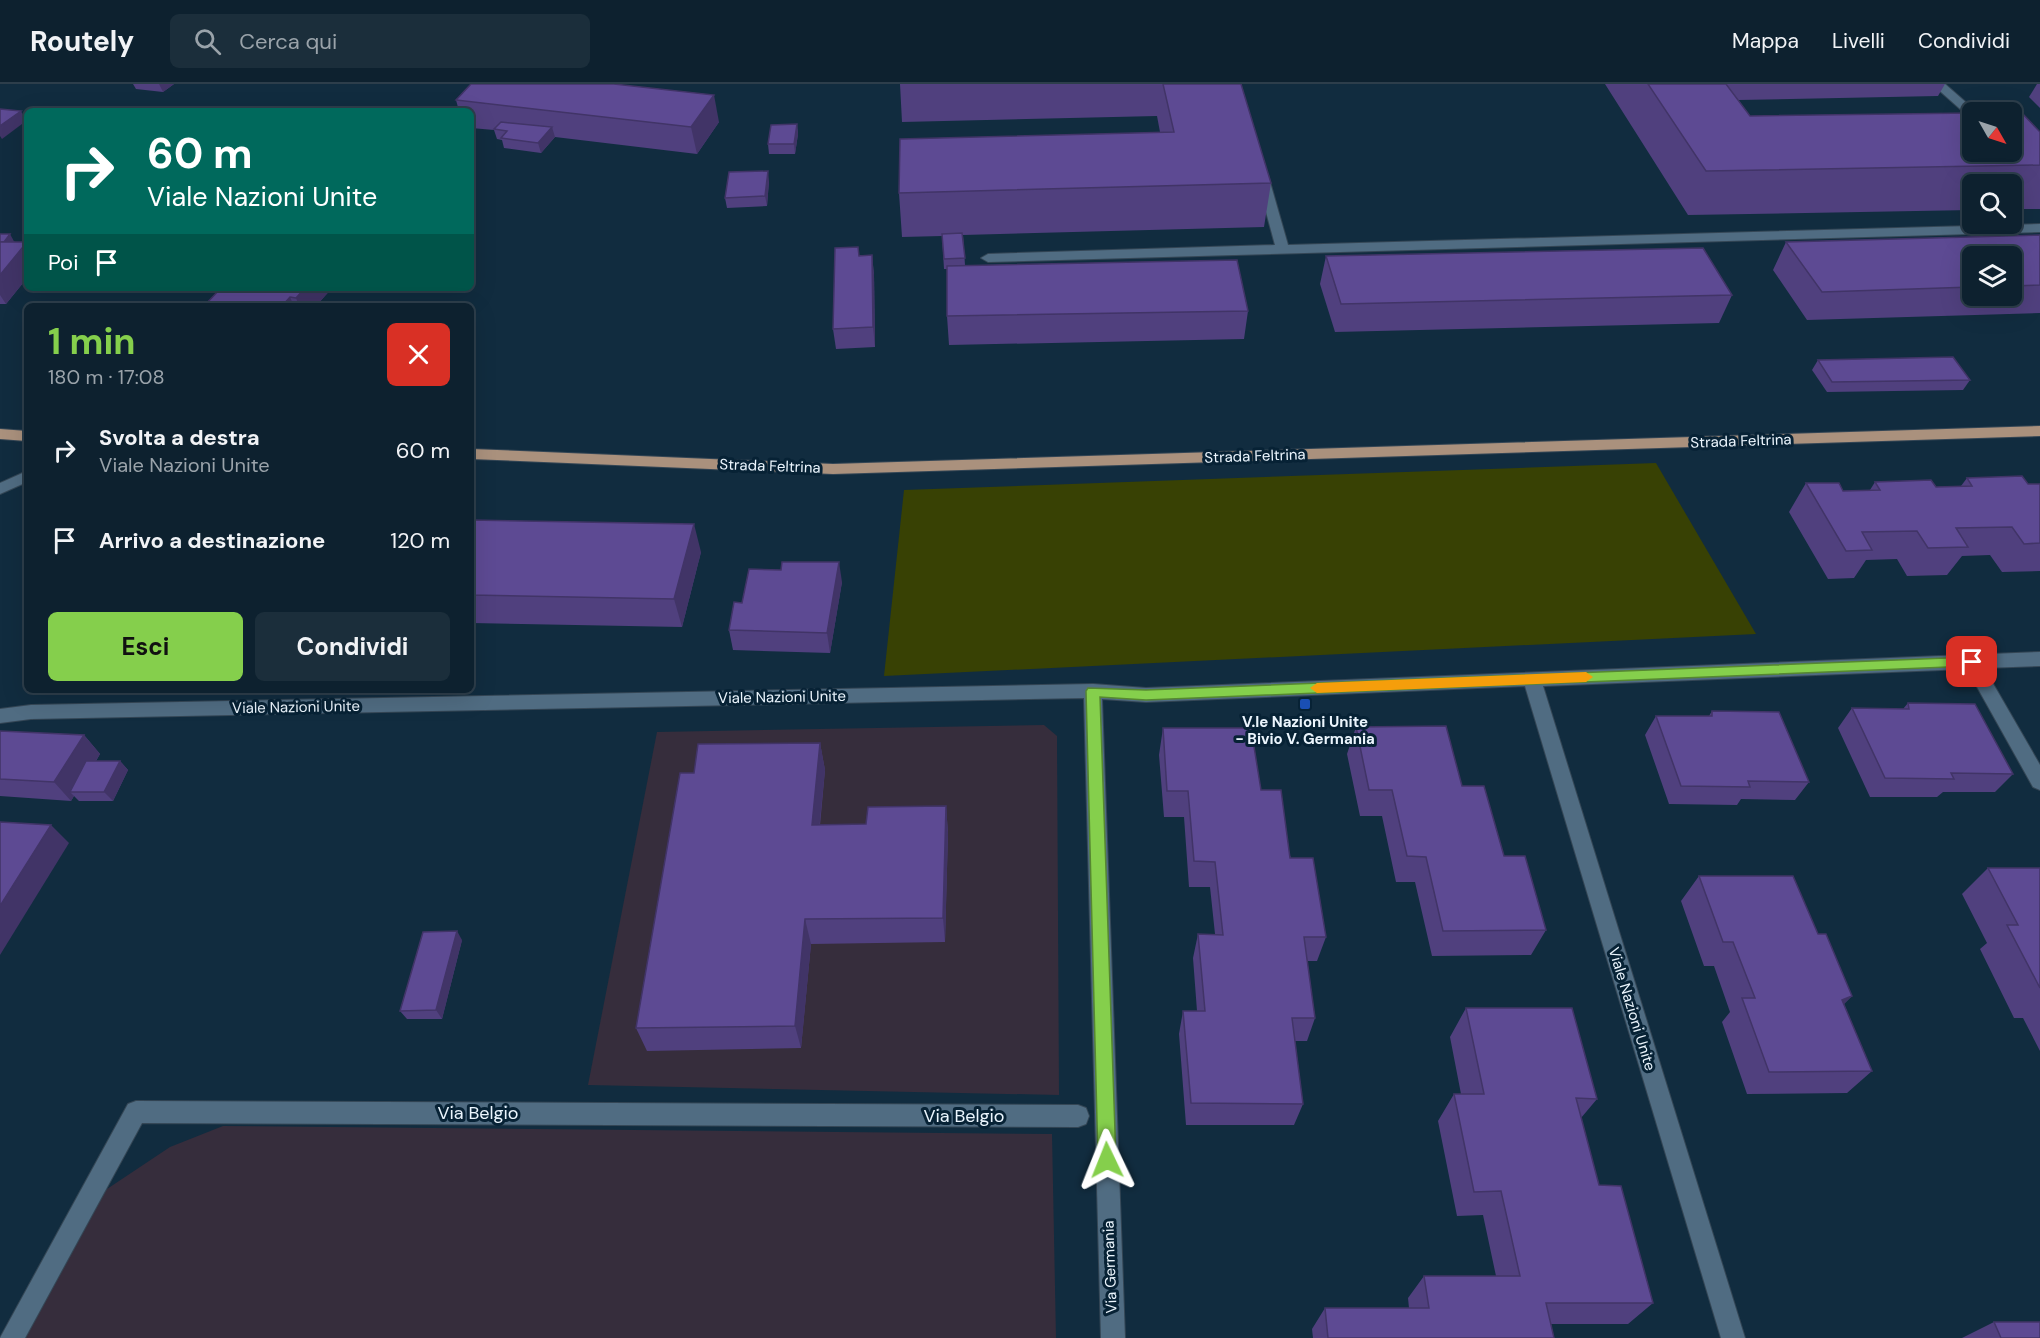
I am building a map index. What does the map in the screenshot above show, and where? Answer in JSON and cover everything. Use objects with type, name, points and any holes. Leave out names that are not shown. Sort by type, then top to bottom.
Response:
[{"type":"main road","name":"Strada Feltrina","points":[[474,454],[833,469],[2040,431]]},
{"type":"main road","points":[[0,434],[24,436]]},
{"type":"street","points":[[1938,84],[1962,105]]},
{"type":"street","points":[[1257,161],[1283,249]]},
{"type":"street","points":[[988,258],[2040,228]]},
{"type":"street","points":[[0,489],[24,477]]},
{"type":"street","name":"Viale Nazioni Unite","points":[[0,716],[31,712],[1093,691],[1146,695],[2040,659]]},
{"type":"street","points":[[1972,662],[2040,782]]},
{"type":"street","name":"Viale Nazioni Unite","points":[[1532,679],[1733,1338]]},
{"type":"street","name":"Via Germania","points":[[1093,691],[1113,1338]]},
{"type":"street","name":"Viale Nazioni Unite","points":[[0,706],[31,712]]},
{"type":"street","name":"Via Belgio","points":[[12,1338],[136,1112],[1078,1116]]},
{"type":"shaded area","points":[[1044,725],[1057,736],[1059,1095],[588,1085],[657,732]]},
{"type":"shaded area","points":[[223,1126],[1052,1134],[1056,1338],[24,1338],[101,1193],[170,1147]]},
{"type":"green space","points":[[1656,463],[1756,634],[884,676],[904,490]]},
{"type":"building","points":[[471,84],[614,84],[714,95],[691,127],[456,100]]},
{"type":"building","points":[[1163,84],[1241,84],[1271,183],[899,193],[900,139],[1174,132]]},
{"type":"building","points":[[1648,84],[1726,84],[1750,116],[1962,113],[1962,162],[2022,162],[2022,113],[2040,132],[2040,165],[1706,171]]},
{"type":"building","points":[[0,109],[21,111],[0,126]]},
{"type":"building","points":[[501,122],[552,127],[538,143],[501,138],[507,131],[494,129]]},
{"type":"building","points":[[797,124],[794,144],[768,144],[771,125]]},
{"type":"building","points":[[768,171],[765,196],[725,198],[729,172]]},
{"type":"building","points":[[962,233],[965,258],[944,259],[942,234]]},
{"type":"building","points":[[0,234],[10,234],[4,242],[0,242]]},
{"type":"building","points":[[2040,235],[2040,285],[2022,286],[2022,246],[1962,246],[1962,287],[1822,292],[1786,242]]},
{"type":"building","points":[[0,242],[24,242],[24,246],[0,275]]},
{"type":"building","points":[[858,247],[859,256],[872,255],[873,327],[833,329],[835,248]]},
{"type":"building","points":[[1703,248],[1732,295],[1341,304],[1326,256]]},
{"type":"building","points":[[1237,260],[1248,311],[947,316],[947,266]]},
{"type":"building","points":[[218,291],[302,291],[296,298],[290,297],[285,303],[207,303]]},
{"type":"building","points":[[1953,357],[1970,380],[1832,382],[1818,360]]},
{"type":"building","points":[[2022,476],[2028,484],[2040,484],[2040,543],[2024,544],[2012,527],[1956,528],[1968,547],[1928,548],[1917,531],[1862,532],[1872,550],[1846,551],[1806,483],[1839,483],[1843,491],[1880,490],[1875,482],[1931,480],[1936,487],[1972,486],[1967,478]]},
{"type":"building","points":[[474,520],[694,524],[674,599],[474,595]]},
{"type":"building","points":[[782,562],[839,562],[827,633],[729,630],[734,602],[742,603],[749,569],[781,570]]},
{"type":"building","points":[[1908,703],[1975,704],[2013,774],[1951,773],[1954,779],[1885,778],[1852,708],[1909,709]]},
{"type":"building","points":[[1712,711],[1779,712],[1809,782],[1748,781],[1750,787],[1681,786],[1656,716],[1712,716]]},
{"type":"building","points":[[1446,726],[1462,786],[1484,786],[1504,856],[1525,856],[1546,930],[1443,931],[1426,857],[1407,856],[1392,790],[1369,790],[1356,727]]},
{"type":"building","points":[[1163,728],[1251,728],[1261,790],[1281,790],[1290,858],[1313,858],[1326,937],[1304,937],[1315,1018],[1292,1018],[1303,1104],[1191,1103],[1183,1011],[1205,1011],[1198,934],[1223,935],[1215,862],[1194,861],[1188,791],[1167,791]]},
{"type":"building","points":[[0,731],[84,735],[54,782],[0,779]]},
{"type":"building","points":[[820,743],[812,825],[866,824],[868,807],[946,806],[943,918],[805,919],[795,1026],[636,1028],[680,773],[694,773],[698,744]]},
{"type":"building","points":[[86,761],[120,761],[104,792],[70,792]]},
{"type":"building","points":[[0,822],[51,825],[0,906]]},
{"type":"building","points":[[1988,868],[2040,868],[2040,988],[2007,925],[2018,925]]},
{"type":"building","points":[[1699,876],[1793,876],[1818,934],[1826,934],[1852,996],[1842,1000],[1872,1071],[1769,1072],[1742,998],[1755,998],[1733,942],[1723,942]]},
{"type":"building","points":[[457,931],[436,1010],[400,1011],[423,932]]},
{"type":"building","points":[[1466,1008],[1572,1008],[1597,1099],[1576,1098],[1599,1185],[1621,1186],[1653,1303],[1546,1303],[1554,1338],[1328,1338],[1325,1308],[1429,1308],[1424,1276],[1520,1276],[1501,1191],[1474,1192],[1454,1094],[1484,1094]]},
{"type":"building","points":[[1994,1322],[2040,1322],[2040,1338],[2001,1338]]},
{"type":"slow traffic","points":[[1317,688],[1586,677]]},
{"type":"place","name":"V.le Nazioni Unite - Bivio V. Germania","points":[[1305,704]]},
{"type":"route","points":[[1107,1160],[1092,722],[1093,691],[1146,695],[1972,662]]}]
